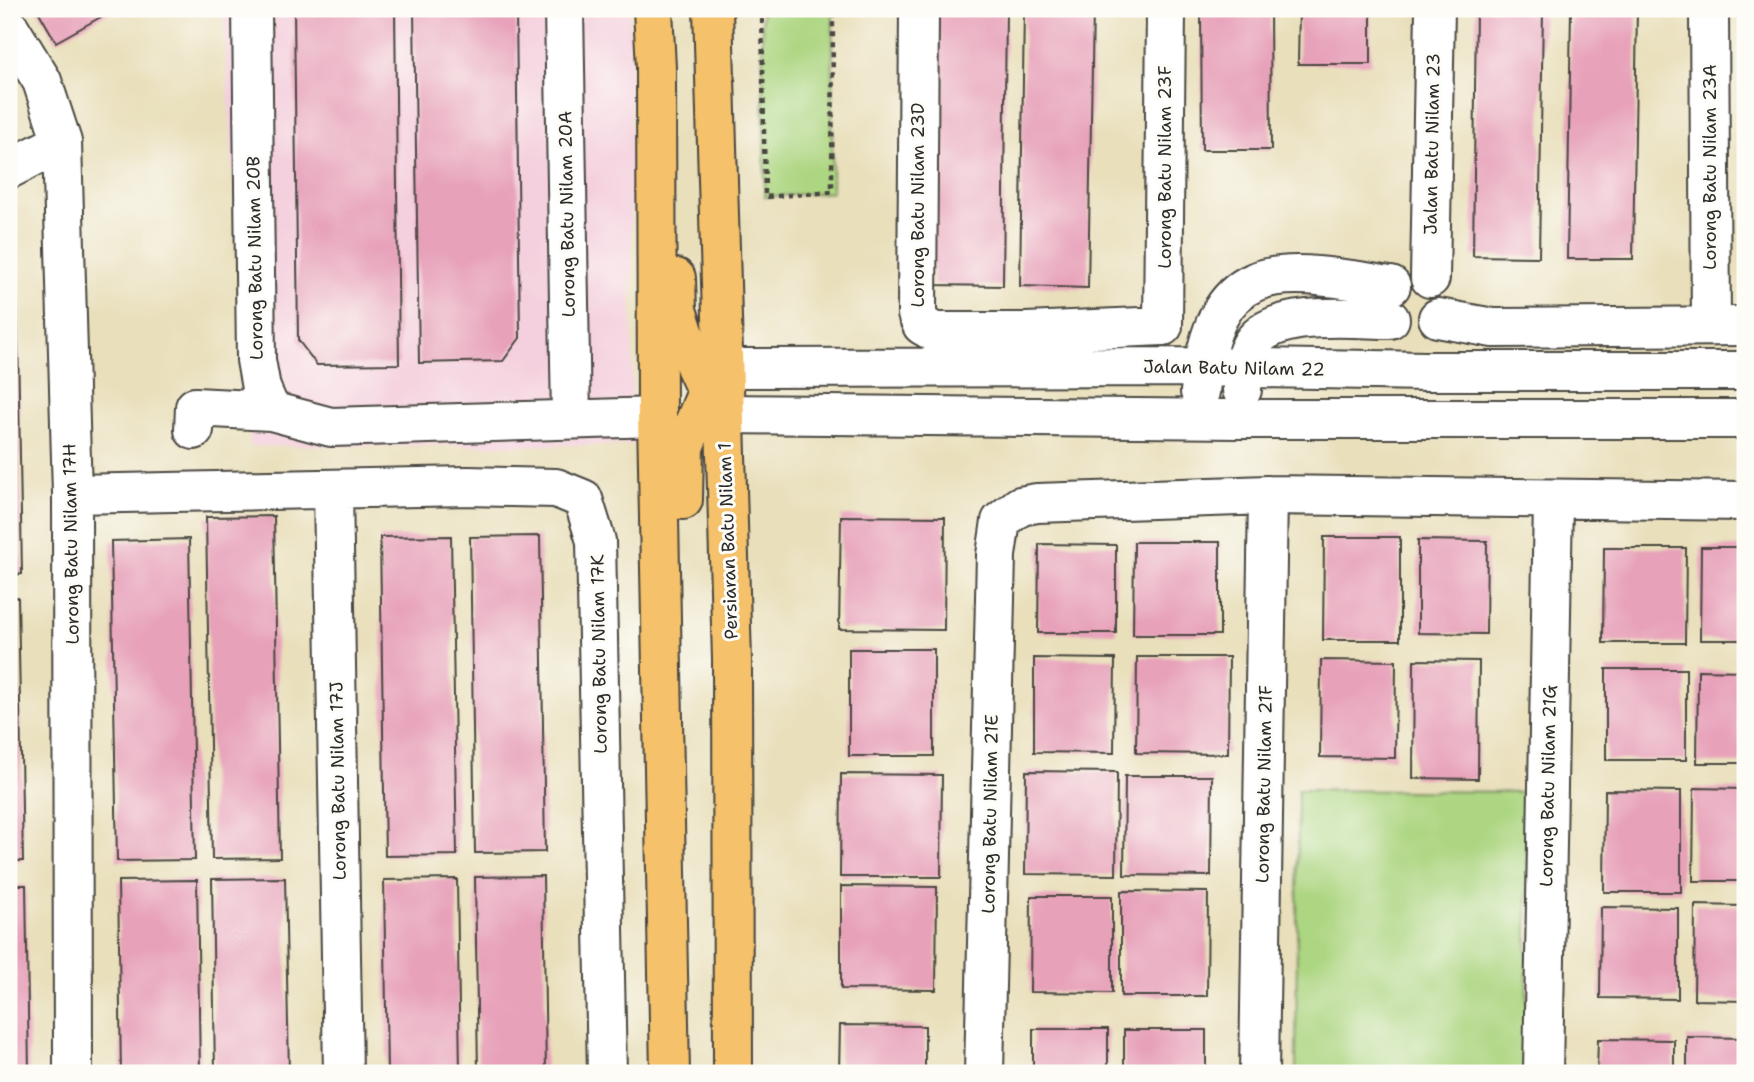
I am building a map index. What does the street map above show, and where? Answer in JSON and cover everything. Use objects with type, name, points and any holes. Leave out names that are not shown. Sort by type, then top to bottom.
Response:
[{"type":"main road","points":[[653,9],[656,68],[661,711],[670,1073]]},
{"type":"main road","name":"Persiaran Batu Nilam 1","points":[[713,9],[718,392],[732,660],[733,1073]]},
{"type":"main road","points":[[656,68],[673,118],[677,310],[718,392],[684,447],[679,654],[661,711]]},
{"type":"street","name":"Lorong Batu Nilam 20B","points":[[252,9],[256,360],[261,388],[271,411]]},
{"type":"street","name":"Lorong Batu Nilam 20A","points":[[564,9],[571,418]]},
{"type":"street","name":"Lorong Batu Nilam 23D","points":[[919,9],[917,314],[922,325],[934,332],[1026,332],[1163,326]]},
{"type":"street","name":"Lorong Batu Nilam 23F","points":[[1163,326],[1166,9]]},
{"type":"street","name":"Jalan Batu Nilam 23","points":[[1430,278],[1435,9]]},
{"type":"street","name":"Lorong Batu Nilam 23A","points":[[1709,9],[1728,325]]},
{"type":"street","name":"Lorong Batu Nilam 17H","points":[[9,27],[42,81],[62,142],[72,494],[73,1073]]},
{"type":"street","points":[[9,169],[62,142]]},
{"type":"street","points":[[1197,419],[1203,367],[1215,325],[1223,307],[1247,284],[1282,274],[1330,277],[1390,302]]},
{"type":"street","points":[[1424,419],[1434,322],[1443,304],[1440,289],[1430,278],[1420,274],[1408,274],[1399,278],[1390,302],[1401,328],[1416,331],[1434,322],[1493,328],[1728,325]]},
{"type":"street","points":[[1238,419],[1250,346],[1266,329],[1293,320],[1390,302]]},
{"type":"street","name":"Jalan Batu Nilam 22","points":[[718,392],[1203,367],[1427,371],[1745,371]]},
{"type":"street","points":[[718,392],[1197,419],[1745,419]]},
{"type":"street","points":[[194,430],[195,407],[271,411],[331,426],[657,416]]},
{"type":"street","name":"Lorong Batu Nilam 17K","points":[[72,494],[468,485],[556,488],[583,499],[596,541],[607,1073]]},
{"type":"street","name":"Lorong Batu Nilam 17J","points":[[333,489],[343,1073]]},
{"type":"street","name":"Lorong Batu Nilam 21E","points":[[984,1073],[996,555],[1001,521],[1020,506],[1037,503],[1268,495],[1745,501]]},
{"type":"street","name":"Lorong Batu Nilam 21F","points":[[1259,1073],[1268,495]]},
{"type":"street","name":"Lorong Batu Nilam 21G","points":[[1543,1073],[1553,500]]},
{"type":"path","points":[[762,9],[765,197],[832,192],[833,9]]},
{"type":"shaded area","points":[[223,9],[630,9],[633,445],[250,446]]},
{"type":"green space","points":[[762,9],[833,9],[832,192],[765,197]]},
{"type":"green space","points":[[1298,790],[1528,792],[1526,1073],[1296,1073]]},
{"type":"building","points":[[37,9],[115,9],[56,42]]},
{"type":"building","points":[[294,9],[395,9],[399,364],[317,365],[298,340]]},
{"type":"building","points":[[414,9],[516,9],[520,338],[503,361],[419,363]]},
{"type":"building","points":[[936,9],[1006,9],[1003,286],[933,285]]},
{"type":"building","points":[[1024,9],[1093,9],[1088,288],[1020,286]]},
{"type":"building","points":[[1201,9],[1270,9],[1271,150],[1202,150]]},
{"type":"building","points":[[1299,9],[1371,9],[1371,64],[1298,64]]},
{"type":"building","points":[[1476,9],[1543,9],[1539,257],[1473,256]]},
{"type":"building","points":[[1571,9],[1637,9],[1633,259],[1567,259]]},
{"type":"building","points":[[9,279],[17,279],[22,574],[9,575]]},
{"type":"building","points":[[274,516],[280,858],[212,859],[206,517]]},
{"type":"building","points":[[841,516],[945,517],[944,630],[839,629]]},
{"type":"building","points":[[451,536],[457,855],[385,856],[380,537]]},
{"type":"building","points":[[540,536],[545,852],[475,853],[470,537]]},
{"type":"building","points":[[1324,537],[1400,537],[1400,640],[1323,640]]},
{"type":"building","points":[[189,539],[195,860],[117,861],[111,541]]},
{"type":"building","points":[[1418,540],[1487,541],[1486,634],[1418,633]]},
{"type":"building","points":[[1134,542],[1220,542],[1220,635],[1133,635]]},
{"type":"building","points":[[1039,544],[1116,545],[1116,633],[1038,633]]},
{"type":"building","points":[[1701,547],[1745,547],[1745,640],[1700,640]]},
{"type":"building","points":[[1604,548],[1686,548],[1685,643],[1603,643]]},
{"type":"building","points":[[18,597],[23,861],[9,861],[9,598]]},
{"type":"building","points":[[849,649],[934,649],[934,756],[849,756]]},
{"type":"building","points":[[1137,657],[1229,657],[1228,754],[1136,753]]},
{"type":"building","points":[[1034,658],[1115,659],[1114,753],[1034,752]]},
{"type":"building","points":[[1321,660],[1396,661],[1395,758],[1320,757]]},
{"type":"building","points":[[1414,660],[1479,661],[1478,779],[1413,778]]},
{"type":"building","points":[[1606,669],[1686,669],[1686,760],[1606,760]]},
{"type":"building","points":[[1698,670],[1745,671],[1745,763],[1697,763]]},
{"type":"building","points":[[1026,771],[1117,772],[1116,875],[1025,874]]},
{"type":"building","points":[[841,774],[942,775],[941,877],[840,877]]},
{"type":"building","points":[[1125,776],[1212,776],[1211,876],[1124,875]]},
{"type":"building","points":[[1694,788],[1745,789],[1745,881],[1693,881]]},
{"type":"building","points":[[1605,790],[1681,791],[1681,892],[1604,892]]},
{"type":"building","points":[[543,876],[546,1073],[478,1073],[475,877]]},
{"type":"building","points":[[285,878],[289,1073],[215,1073],[212,879]]},
{"type":"building","points":[[457,879],[460,1073],[387,1073],[384,880]]},
{"type":"building","points":[[197,880],[200,1073],[121,1073],[118,881]]},
{"type":"building","points":[[9,885],[26,885],[29,1073],[9,1073]]},
{"type":"building","points":[[841,886],[937,887],[936,990],[841,989]]},
{"type":"building","points":[[1121,891],[1208,892],[1207,996],[1121,996]]},
{"type":"building","points":[[1031,896],[1112,896],[1112,993],[1030,992]]},
{"type":"building","points":[[1695,905],[1745,906],[1745,1001],[1694,1000]]},
{"type":"building","points":[[1601,907],[1678,908],[1678,999],[1600,998]]},
{"type":"building","points":[[840,1025],[925,1026],[925,1073],[839,1073]]},
{"type":"building","points":[[1033,1029],[1108,1029],[1108,1073],[1033,1073]]},
{"type":"building","points":[[1124,1030],[1206,1030],[1206,1073],[1124,1073]]},
{"type":"building","points":[[1687,1037],[1745,1038],[1745,1073],[1687,1073]]},
{"type":"building","points":[[1598,1039],[1674,1040],[1674,1073],[1597,1073]]}]
